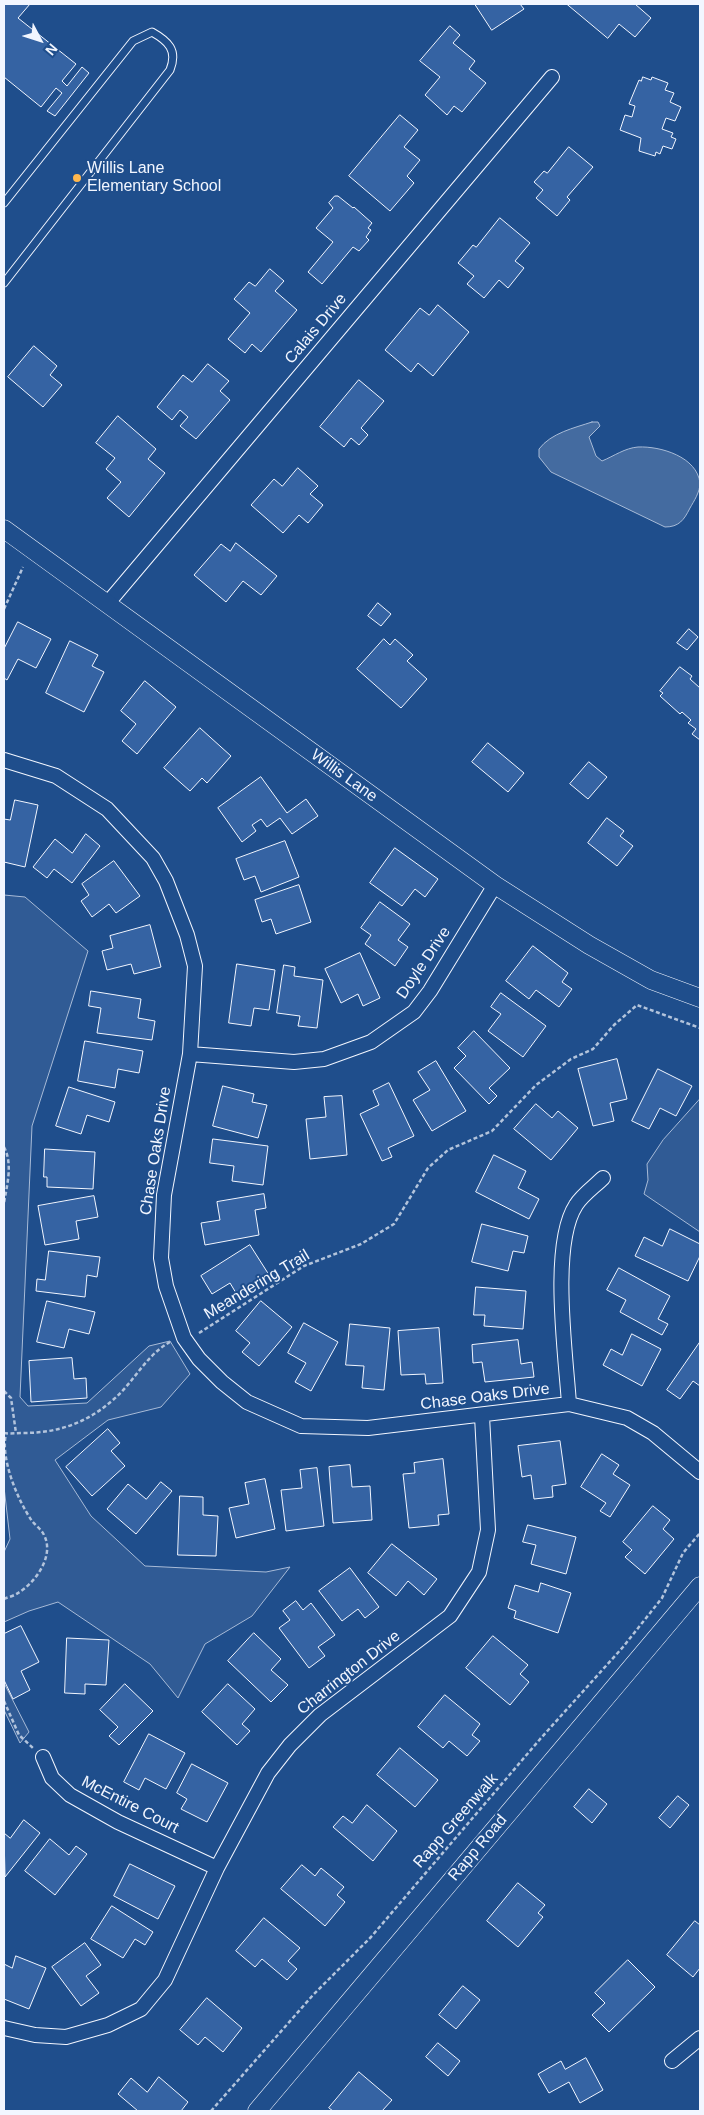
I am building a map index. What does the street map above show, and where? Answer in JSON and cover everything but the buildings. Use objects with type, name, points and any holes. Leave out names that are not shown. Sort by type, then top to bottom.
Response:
[{"type":"street","name":"Calais Drive","points":[[107,604],[552,77]]},
{"type":"street","name":"Willis Lane","points":[[4,529],[495,884],[589,945],[650,980],[700,998]]},
{"type":"street","name":"Chase Oaks Drive","points":[[4,760],[56,776],[107,809],[153,858],[166,881],[188,935],[195,966],[190,1054],[164,1195],[160,1258],[166,1286],[184,1338],[199,1359],[222,1382],[247,1402],[300,1426],[368,1428],[482,1416],[569,1404],[627,1418],[653,1433],[700,1472]]},
{"type":"street","name":"Doyle Drive","points":[[190,1054],[294,1062],[324,1059],[371,1042],[414,1012],[430,991],[495,884]]},
{"type":"street","points":[[569,1404],[561,1288],[564,1234],[576,1205],[603,1178]]},
{"type":"street","name":"Charrington Drive","points":[[4,2028],[35,2035],[66,2036],[108,2025],[141,2009],[165,1980],[217,1868],[268,1773],[290,1745],[320,1715],[450,1616],[479,1572],[488,1530],[482,1416]]},
{"type":"street","name":"Rapp Road","points":[[256,2111],[700,1586]]},
{"type":"street","name":"McEntire Court","points":[[43,1757],[52,1778],[70,1795],[118,1822],[217,1868]]},
{"type":"street","points":[[672,2061],[700,2038]]},
{"type":"lane","points":[[4,204],[133,41],[152,32],[166,40],[172,51],[173,62],[170,70],[4,283]]},
{"type":"path","points":[[4,609],[23,567]]},
{"type":"path","name":"Meandering Trail","points":[[202,1332],[304,1266],[360,1244],[394,1224],[428,1168],[448,1150],[492,1131],[536,1085],[571,1059],[593,1049],[614,1025],[637,1005],[700,1028]]},
{"type":"path","points":[[4,1146],[7,1152],[9,1175],[4,1203]]},
{"type":"path","points":[[4,1599],[18,1593],[38,1575],[45,1561],[48,1546],[44,1534],[32,1520],[12,1479],[6,1454],[5,1433],[16,1434],[63,1430],[86,1418],[114,1399],[158,1349],[172,1342]]},
{"type":"path","points":[[4,1390],[11,1398],[16,1434]]},
{"type":"path","name":"Rapp Greenwalk","points":[[212,2111],[312,1995],[371,1937],[623,1647],[662,1598],[683,1553],[700,1533]]},
{"type":"path","points":[[4,1701],[19,1735],[43,1757]]},
{"type":"shaded area","points":[[592,422],[598,422],[600,426],[589,437],[596,456],[602,461],[629,449],[647,447],[667,451],[685,460],[692,466],[697,474],[700,486],[695,499],[681,522],[674,526],[665,527],[551,472],[539,457],[539,449],[556,435]]},
{"type":"shaded area","points":[[4,895],[25,897],[88,951],[32,1126],[20,1397],[28,1406],[87,1403],[149,1346],[170,1341],[190,1374],[161,1407],[108,1420],[55,1460],[91,1516],[145,1566],[266,1572],[290,1567],[252,1616],[205,1644],[178,1698],[150,1664],[58,1602],[29,1611],[4,1622],[4,1552],[10,1539],[4,1487]]},
{"type":"shaded area","points":[[700,1099],[700,1232],[644,1194],[648,1180],[647,1164],[663,1140]]},
{"type":"shaded area","points":[[4,1683],[29,1732],[20,1743],[4,1710]]},
{"type":"place","name":"Willis Lane Elementary School","points":[[77,178]]}]
